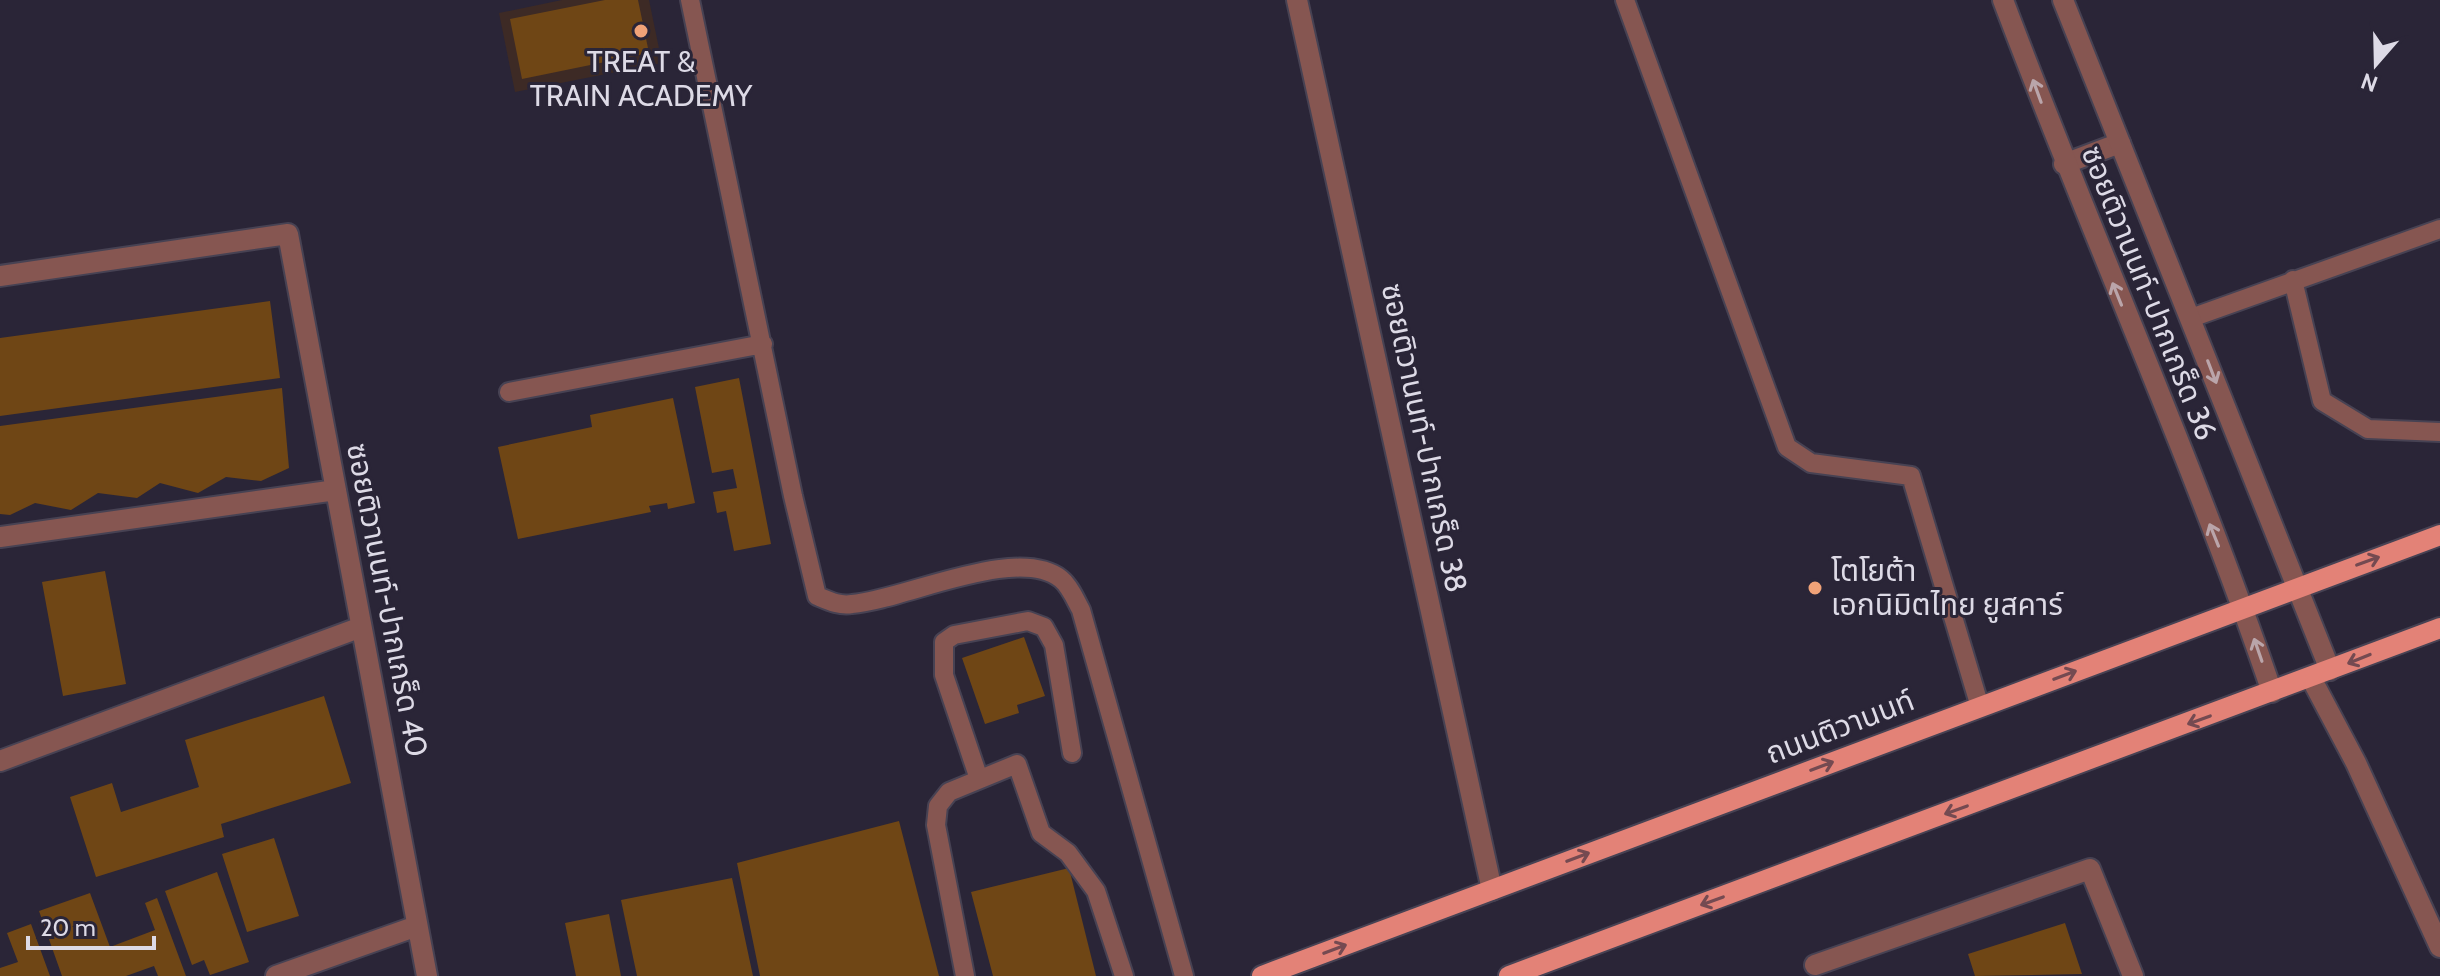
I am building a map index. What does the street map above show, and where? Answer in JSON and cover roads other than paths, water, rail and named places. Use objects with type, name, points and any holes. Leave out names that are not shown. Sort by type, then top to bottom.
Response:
[{"type":"main road","name":"ถนนติวานนท์","points":[[1262,976],[2440,535]]},
{"type":"main road","points":[[1509,976],[2440,628]]},
{"type":"street","name":"ซอยติวานนท์-ปากเกร็ด 38","points":[[1297,0],[1492,890]]},
{"type":"street","name":"ซอยติวานนท์-ปากเกร็ด 36","points":[[2003,0],[2064,164],[2243,608],[2272,692]]},
{"type":"street","name":"ซอยติวานนท์-ปากเกร็ด 36","points":[[2063,0],[2296,587],[2320,674],[2356,763],[2440,947]]},
{"type":"street","points":[[2064,164],[2120,143]]},
{"type":"street","name":"ซอยติวานนท์-ปากเกร็ด 40","points":[[0,276],[288,234],[427,976]]},
{"type":"street","points":[[0,537],[336,490]]},
{"type":"street","points":[[0,761],[361,627]]},
{"type":"street","points":[[1815,965],[2090,869],[2133,976]]},
{"type":"street","points":[[276,976],[417,926]]},
{"type":"lane","points":[[690,0],[810,578],[817,596],[835,604],[853,604],[935,582],[1031,567],[1062,580],[1081,610],[1184,976]]},
{"type":"lane","points":[[1625,0],[1787,447],[1811,463],[1911,476],[1980,707]]},
{"type":"lane","points":[[2191,318],[2440,229]]},
{"type":"lane","points":[[2293,280],[2322,401],[2368,429],[2440,432]]},
{"type":"lane","points":[[509,392],[763,344]]},
{"type":"lane","points":[[979,779],[944,675],[944,642],[954,635],[1028,621],[1044,627],[1054,645],[1072,753]]},
{"type":"lane","points":[[965,976],[936,825],[938,806],[949,792],[1017,764],[1041,833],[1068,853],[1096,891],[1124,976]]},
{"type":"place","name":"TREAT & TRAIN ACADEMY","points":[[641,31]]},
{"type":"place","name":"โตโยต้า เอกนิมิตไทย ยูสคาร์","points":[[1815,588]]}]
